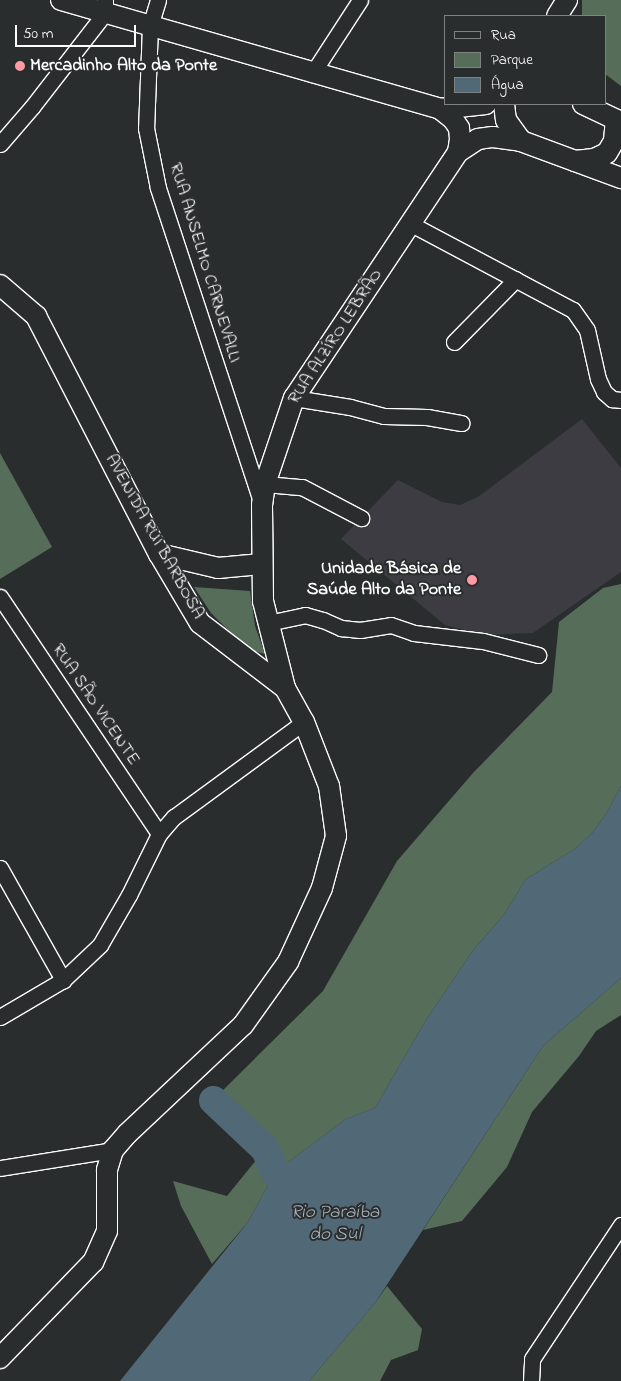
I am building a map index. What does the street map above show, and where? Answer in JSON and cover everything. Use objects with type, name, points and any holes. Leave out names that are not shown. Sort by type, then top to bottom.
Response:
[{"type":"main road","points":[[61,0],[105,6],[150,26],[312,74],[440,109],[477,105]]},
{"type":"main road","points":[[558,15],[569,0]]},
{"type":"main road","points":[[566,15],[569,0]]},
{"type":"main road","points":[[504,105],[506,120],[521,141]]},
{"type":"main road","points":[[575,161],[594,159],[607,154],[614,141],[609,115],[585,105]]},
{"type":"main road","points":[[440,109],[453,119],[458,128],[460,139],[458,152]]},
{"type":"main road","points":[[458,152],[478,139],[493,137],[521,141],[621,178]]},
{"type":"main road","name":"RUA ALZÍRO LEBRÃO","points":[[285,688],[263,601],[262,505],[265,484],[294,398],[458,152]]},
{"type":"main road","name":"AVENIDA RUI BARBOSA","points":[[0,285],[36,316],[159,554],[200,623],[285,688],[304,722],[329,786],[336,836],[322,888],[288,962],[243,1025],[127,1134],[114,1150],[107,1170],[107,1231],[93,1262],[0,1358]]},
{"type":"main road","points":[[159,554],[218,568],[262,564]]},
{"type":"street","name":"RUA ANSELMO CARNEVALLI","points":[[158,0],[150,26],[146,128],[158,188],[262,505]]},
{"type":"street","points":[[312,74],[360,0]]},
{"type":"street","points":[[0,144],[32,107],[105,6]]},
{"type":"street","points":[[410,224],[573,310],[587,330],[598,379],[604,392],[612,399],[621,400]]},
{"type":"street","points":[[454,342],[516,279]]},
{"type":"street","points":[[294,398],[350,407],[384,416],[427,417],[461,423]]},
{"type":"street","points":[[265,484],[302,487],[361,518]]},
{"type":"street","name":"RUA SÃO VICENTE","points":[[0,597],[160,834]]},
{"type":"street","points":[[268,623],[304,615],[341,628],[360,630],[391,625],[414,633],[483,641],[538,655]]},
{"type":"street","points":[[0,1016],[63,980],[100,945],[129,895],[160,834],[174,817],[304,722]]},
{"type":"street","points":[[0,868],[63,980]]},
{"type":"street","points":[[0,1168],[114,1150]]},
{"type":"street","points":[[531,1381],[532,1359],[621,1225]]},
{"type":"shaded area","points":[[582,419],[621,468],[621,572],[533,633],[484,635],[445,625],[341,539],[398,480],[442,502],[460,505],[478,497]]},
{"type":"green space","points":[[582,0],[621,0],[621,86],[606,75],[606,15],[582,15]]},
{"type":"green space","points":[[0,453],[52,547],[0,579]]},
{"type":"green space","points":[[621,584],[621,786],[606,814],[592,833],[575,849],[526,879],[503,916],[474,949],[426,1020],[375,1108],[346,1119],[275,1172],[248,1222],[212,1264],[181,1206],[173,1181],[227,1196],[265,1149],[213,1100],[323,991],[397,861],[473,773],[552,692],[559,622],[603,588]]},
{"type":"green space","points":[[194,587],[250,591],[255,626],[265,654],[253,651],[234,636],[211,613]]},
{"type":"green space","points":[[621,978],[621,1015],[596,1031],[579,1056],[532,1112],[507,1167],[462,1221],[423,1230],[543,1046]]},
{"type":"green space","points":[[387,1286],[422,1329],[418,1350],[391,1360],[380,1381],[309,1381],[375,1303]]},
{"type":"water","name":"Rio Paraíba do Sul","points":[[621,786],[621,978],[543,1046],[375,1303],[309,1381],[120,1381],[248,1222],[275,1172],[346,1119],[375,1108],[426,1020],[474,949],[503,916],[526,879],[575,849],[592,833],[606,814]]},
{"type":"waterway","points":[[213,1100],[265,1149],[275,1172],[312,1185]]},
{"type":"place","name":"Mercadinho Alto da Ponte","points":[[20,66]]},
{"type":"place","name":"Unidade Básica de Saúde Alto da Ponte","points":[[472,580]]}]
